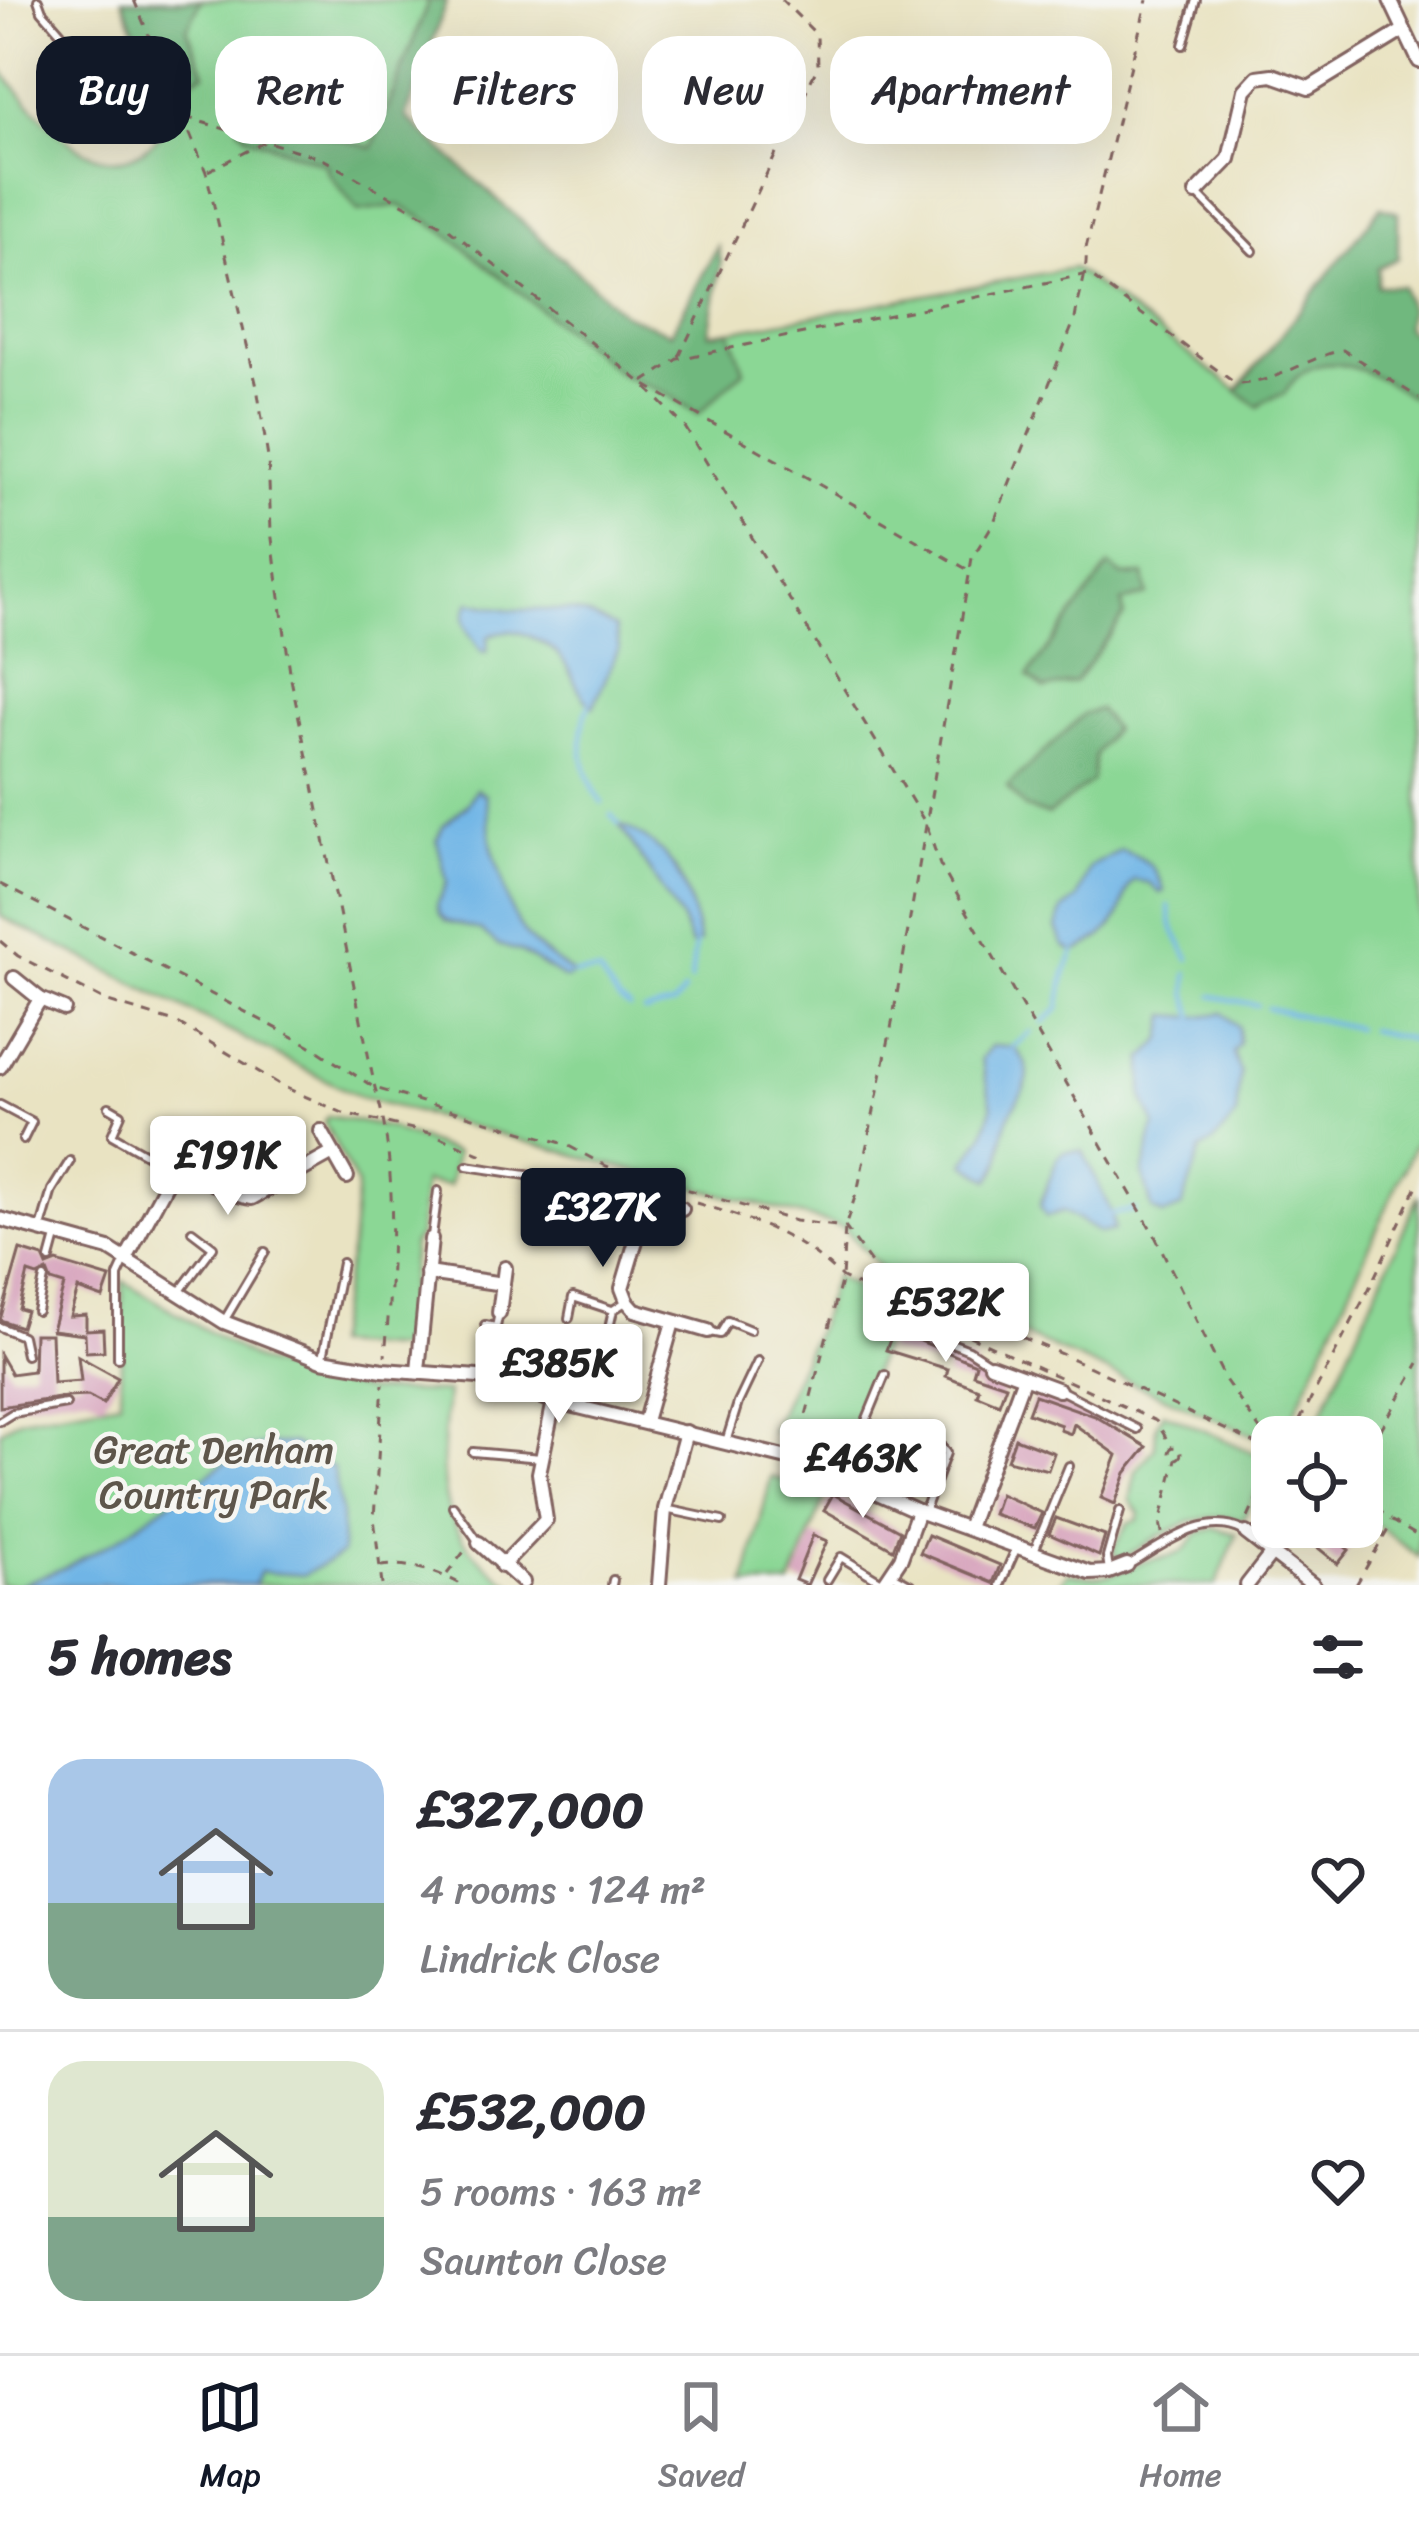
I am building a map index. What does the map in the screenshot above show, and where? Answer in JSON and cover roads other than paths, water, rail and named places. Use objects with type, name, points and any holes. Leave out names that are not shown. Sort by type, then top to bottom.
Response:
[{"type":"street","points":[[1390,0],[1419,61]]},
{"type":"street","points":[[1196,193],[1229,159],[1245,90],[1257,77],[1272,75],[1309,88],[1404,30]]},
{"type":"street","points":[[14,978],[40,999],[64,1009]]},
{"type":"street","points":[[0,1067],[40,999]]},
{"type":"street","points":[[321,1131],[347,1177]]},
{"type":"street","points":[[127,1257],[174,1171],[252,1198],[333,1153]]},
{"type":"street","points":[[612,1188],[684,1205]]},
{"type":"street","points":[[648,1200],[622,1288],[627,1301],[635,1310],[708,1331]]},
{"type":"street","points":[[0,1220],[127,1257],[177,1295],[224,1322],[322,1360],[478,1377],[812,1464],[921,1512],[1090,1573],[1126,1565]]},
{"type":"street","points":[[418,1371],[431,1239]]},
{"type":"street","points":[[499,1313],[505,1268]]},
{"type":"street","points":[[427,1273],[503,1284]]},
{"type":"street","points":[[645,1420],[673,1322]]},
{"type":"street","points":[[991,1365],[1059,1390]]},
{"type":"street","points":[[968,1528],[1024,1377]]},
{"type":"street","points":[[502,1566],[546,1520],[539,1473],[554,1400]]},
{"type":"street","points":[[659,1585],[665,1509],[686,1432]]},
{"type":"street","points":[[885,1580],[902,1558],[921,1512]]},
{"type":"street","points":[[1244,1531],[1313,1585]]},
{"type":"street","points":[[478,1543],[526,1583]]},
{"type":"street","points":[[1246,1585],[1272,1553]]},
{"type":"lane","points":[[38,0],[63,36]]},
{"type":"lane","points":[[1183,44],[1196,0]]},
{"type":"lane","points":[[1196,193],[1253,251]]},
{"type":"lane","points":[[0,1105],[32,1123],[23,1140]]},
{"type":"lane","points":[[109,1107],[122,1114],[112,1135],[174,1171]]},
{"type":"lane","points":[[41,1232],[52,1190],[70,1161]]},
{"type":"lane","points":[[467,1166],[612,1188]]},
{"type":"lane","points":[[431,1239],[438,1191]]},
{"type":"lane","points":[[177,1295],[213,1247],[192,1231]]},
{"type":"lane","points":[[50,1259],[57,1234]]},
{"type":"lane","points":[[224,1322],[265,1252]]},
{"type":"lane","points":[[118,1358],[118,1276],[127,1257]]},
{"type":"lane","points":[[322,1360],[342,1263]]},
{"type":"lane","points":[[37,1311],[44,1278]]},
{"type":"lane","points":[[569,1318],[573,1297],[613,1310]]},
{"type":"lane","points":[[602,1360],[613,1310],[627,1301]]},
{"type":"lane","points":[[485,1324],[496,1327],[499,1313]]},
{"type":"lane","points":[[708,1331],[720,1334],[728,1321],[750,1330]]},
{"type":"lane","points":[[0,1327],[22,1336],[26,1355]]},
{"type":"lane","points":[[911,1327],[969,1350],[991,1365]]},
{"type":"lane","points":[[533,1392],[549,1339],[536,1336]]},
{"type":"lane","points":[[726,1442],[758,1361]]},
{"type":"lane","points":[[843,1477],[885,1375]]},
{"type":"lane","points":[[1059,1390],[1137,1429]]},
{"type":"lane","points":[[0,1421],[14,1413],[66,1404]]},
{"type":"lane","points":[[921,1512],[946,1453],[933,1436]]},
{"type":"lane","points":[[473,1452],[541,1458]]},
{"type":"lane","points":[[1033,1552],[1069,1466]]},
{"type":"lane","points":[[452,1506],[478,1543]]},
{"type":"lane","points":[[665,1509],[722,1521]]},
{"type":"lane","points":[[1109,1572],[1107,1557],[1120,1510]]},
{"type":"lane","points":[[1126,1565],[1206,1525],[1224,1523],[1244,1531]]},
{"type":"lane","points":[[1000,1585],[1017,1545]]},
{"type":"lane","points":[[827,1580],[841,1557],[885,1580],[911,1585]]},
{"type":"water","points":[[470,602],[513,610],[568,611],[615,628],[619,648],[593,707],[555,651],[527,635],[498,632],[488,637],[487,652],[482,652],[465,622]]},
{"type":"water","points":[[476,789],[485,795],[492,847],[518,924],[535,945],[574,974],[565,979],[519,951],[498,945],[480,930],[446,921],[439,913],[437,905],[447,882],[437,840],[443,826],[468,804]]},
{"type":"water","points":[[619,824],[654,845],[676,871],[699,942],[691,945],[682,921]]},
{"type":"water","points":[[1121,850],[1149,864],[1164,891],[1134,880],[1111,927],[1074,952],[1064,946],[1057,928],[1062,911],[1077,899],[1090,867]]},
{"type":"water","points":[[1223,1013],[1238,1027],[1239,1044],[1233,1052],[1240,1073],[1236,1116],[1201,1150],[1182,1207],[1163,1215],[1152,1209],[1143,1174],[1155,1124],[1143,1097],[1143,1059],[1163,1039],[1167,1015]]},
{"type":"water","points":[[991,1046],[1013,1047],[1023,1058],[1028,1077],[1010,1114],[990,1180],[965,1163],[984,1135],[992,1107],[981,1059]]},
{"type":"water","points":[[1083,1151],[1112,1214],[1114,1230],[1100,1233],[1063,1211],[1046,1217],[1040,1205],[1057,1159],[1063,1152]]},
{"type":"water","points":[[292,1443],[333,1468],[341,1514],[342,1554],[303,1575],[260,1572],[254,1585],[19,1585],[118,1539],[247,1447]]},
{"type":"waterway","points":[[589,704],[583,755],[602,803]]},
{"type":"waterway","points":[[611,815],[619,824]]},
{"type":"waterway","points":[[1169,906],[1172,926],[1189,959]]},
{"type":"waterway","points":[[691,981],[695,944]]},
{"type":"waterway","points":[[1043,1022],[1059,1009],[1074,952]]},
{"type":"waterway","points":[[574,974],[599,973],[630,1008]]},
{"type":"waterway","points":[[1188,973],[1187,993],[1194,1017]]},
{"type":"waterway","points":[[644,1012],[673,1005],[684,992]]},
{"type":"waterway","points":[[1212,996],[1257,1005]]},
{"type":"waterway","points":[[1267,1008],[1356,1028]]},
{"type":"waterway","points":[[1369,1030],[1419,1041]]},
{"type":"waterway","points":[[1013,1047],[1031,1032]]},
{"type":"waterway","points":[[1112,1214],[1135,1210]]},
{"type":"park label","name":"Great Denham Country Park","points":[[214,1472]]}]
